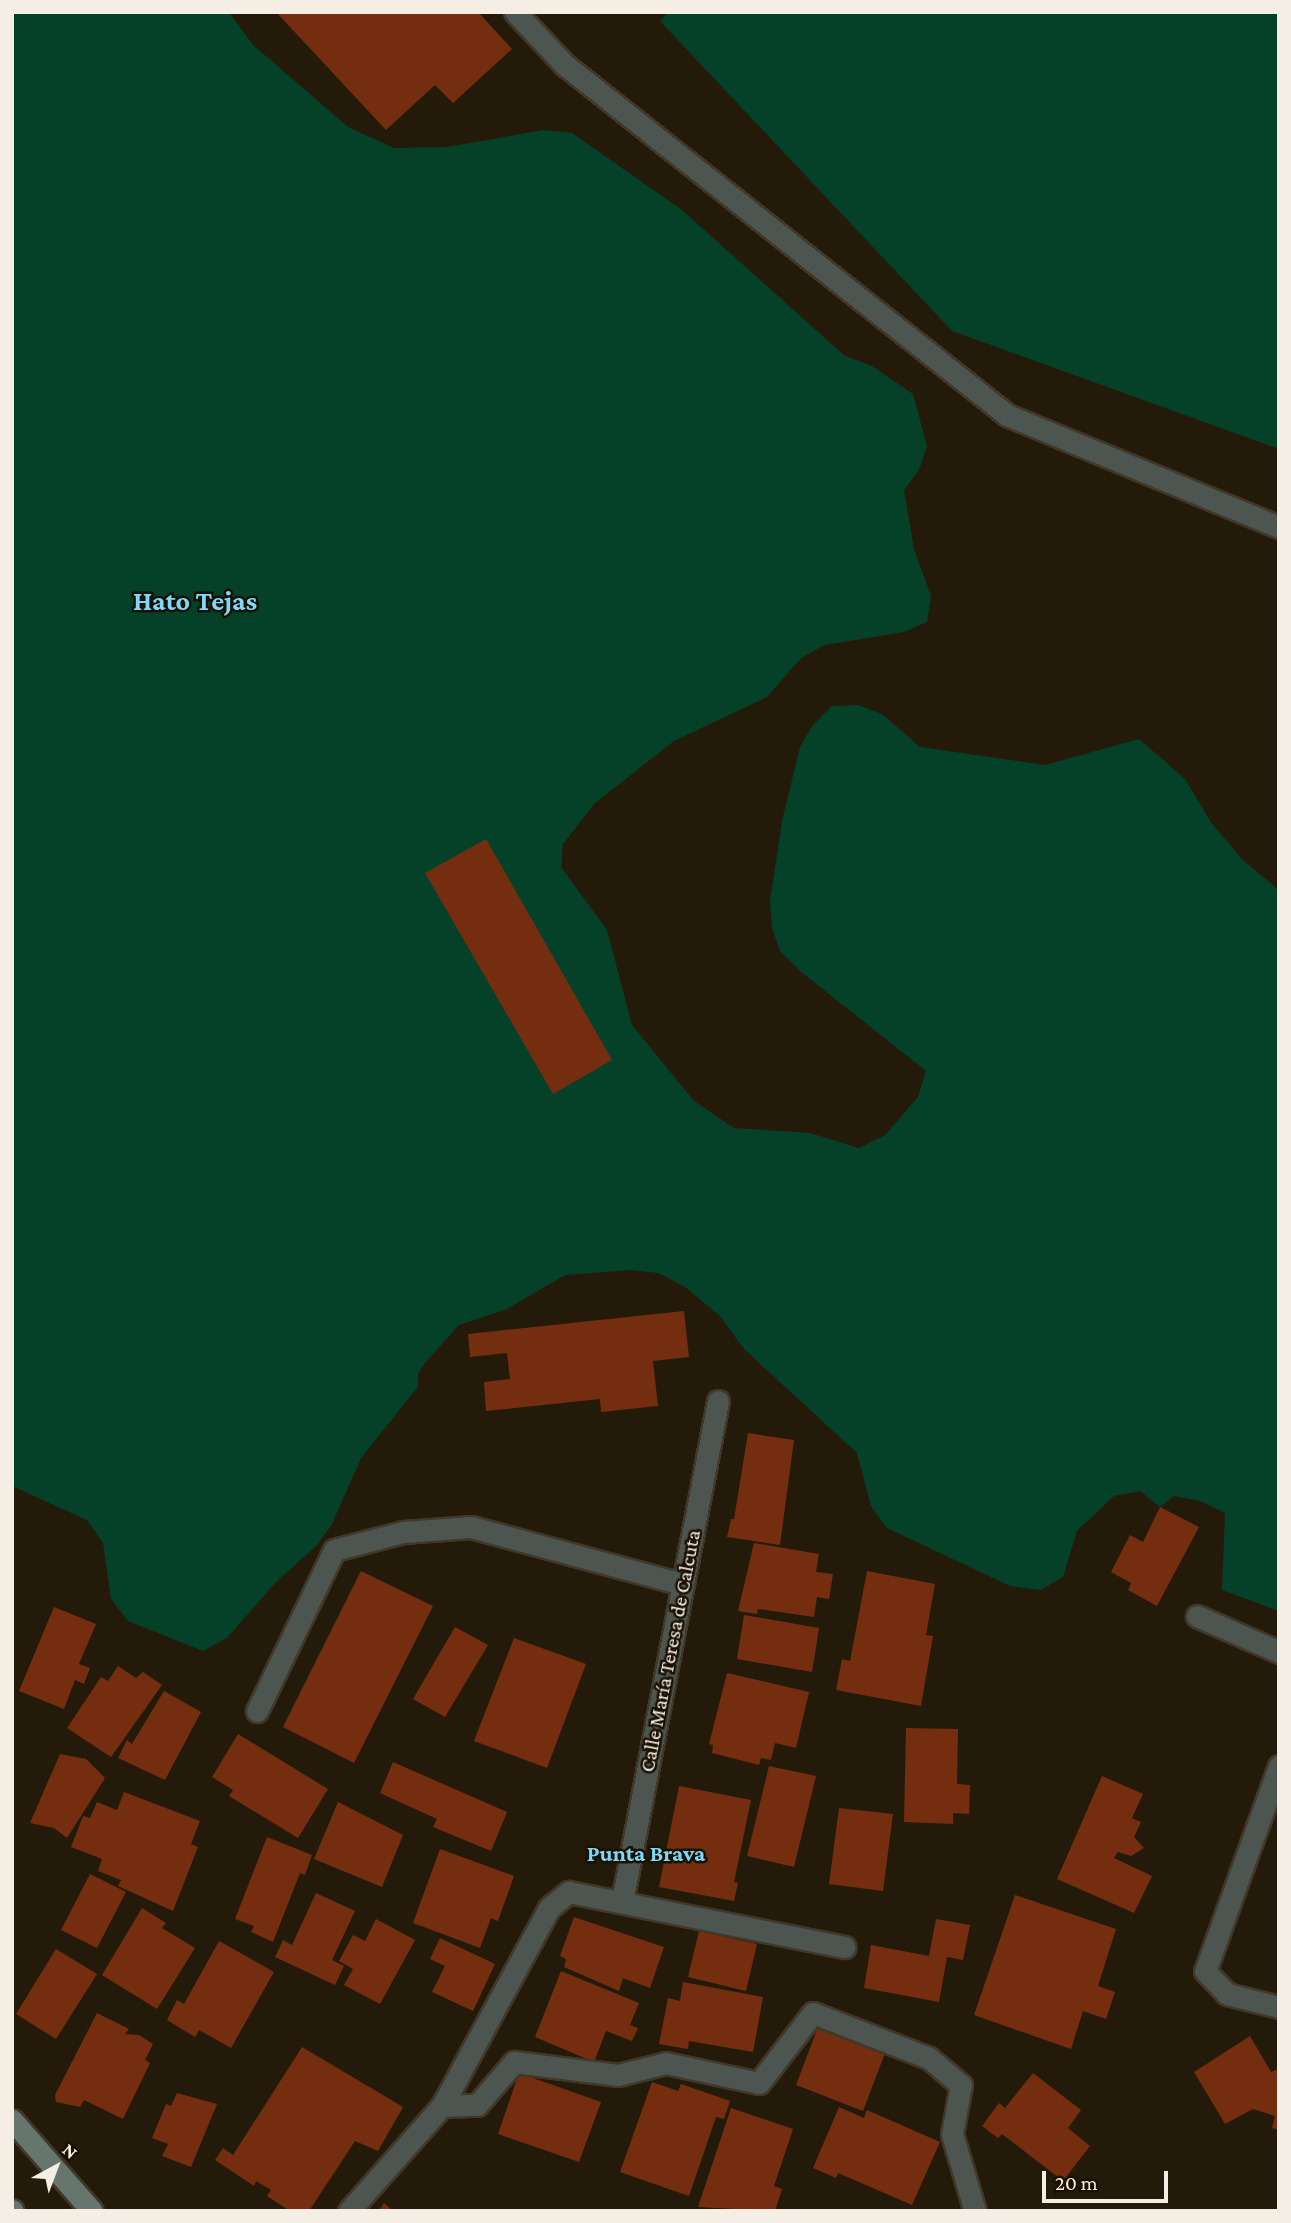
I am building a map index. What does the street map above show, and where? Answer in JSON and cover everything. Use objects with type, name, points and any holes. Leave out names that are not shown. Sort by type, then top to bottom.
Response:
[{"type":"main road","points":[[12,2120],[92,2211]]},
{"type":"street","points":[[515,12],[565,65],[1007,415],[1279,527]]},
{"type":"street","name":"Calle María Teresa de Calcuta","points":[[622,1902],[718,1401]]},
{"type":"street","points":[[257,1711],[334,1550],[403,1532],[471,1527],[682,1584]]},
{"type":"street","points":[[1197,1616],[1279,1652]]},
{"type":"street","points":[[1279,1766],[1205,1971],[1227,1994],[1279,2007]]},
{"type":"street","points":[[349,2211],[442,2106],[549,1908],[569,1892],[845,1947]]},
{"type":"street","points":[[442,2106],[477,2105],[514,2062],[618,2075],[666,2063],[759,2082],[813,2013],[929,2058],[961,2085],[952,2134],[975,2211]]},
{"type":"green space","points":[[12,12],[229,12],[253,45],[348,127],[394,148],[447,147],[544,130],[572,133],[682,210],[845,356],[872,366],[913,394],[927,446],[919,470],[904,490],[914,549],[931,596],[927,622],[904,632],[824,645],[801,658],[767,697],[674,741],[594,804],[563,844],[561,867],[607,930],[632,1025],[694,1101],[734,1128],[810,1133],[859,1148],[885,1135],[918,1097],[926,1071],[800,971],[780,951],[772,928],[770,901],[782,821],[800,747],[813,725],[832,706],[858,705],[882,714],[920,747],[1045,765],[1139,739],[1185,779],[1212,824],[1243,860],[1279,890],[1279,1611],[1222,1590],[1225,1513],[1200,1501],[1174,1496],[1160,1507],[1140,1491],[1114,1496],[1077,1531],[1063,1577],[1040,1590],[1010,1586],[887,1528],[871,1506],[857,1453],[744,1349],[720,1316],[685,1287],[659,1273],[631,1270],[565,1275],[507,1309],[459,1325],[425,1363],[418,1374],[418,1387],[361,1458],[331,1526],[316,1546],[276,1582],[227,1638],[203,1651],[128,1621],[111,1599],[103,1543],[87,1520],[12,1486]]},
{"type":"green space","points":[[668,12],[1279,12],[1279,449],[952,331],[660,21]]},
{"type":"building","points":[[276,12],[478,12],[512,49],[453,103],[435,85],[386,130]]},
{"type":"building","points":[[486,839],[612,1060],[553,1094],[425,873]]},
{"type":"building","points":[[684,1311],[689,1357],[653,1361],[658,1406],[601,1412],[600,1399],[486,1411],[484,1382],[510,1379],[507,1353],[470,1357],[468,1334]]},
{"type":"building","points":[[748,1433],[794,1440],[780,1545],[727,1537],[731,1519],[734,1519]]},
{"type":"building","points":[[1160,1507],[1199,1527],[1157,1606],[1128,1590],[1131,1583],[1111,1572],[1130,1535],[1143,1542]]},
{"type":"building","points":[[754,1543],[819,1554],[816,1572],[833,1574],[829,1599],[817,1597],[814,1617],[758,1609],[757,1614],[738,1611]]},
{"type":"building","points":[[361,1571],[433,1606],[354,1763],[283,1727]]},
{"type":"building","points":[[867,1571],[935,1584],[926,1635],[933,1636],[921,1706],[836,1690],[842,1659],[850,1661]]},
{"type":"building","points":[[54,1607],[96,1624],[79,1664],[90,1668],[84,1684],[75,1680],[64,1709],[19,1691]]},
{"type":"building","points":[[744,1615],[819,1628],[812,1672],[737,1659]]},
{"type":"building","points":[[455,1627],[488,1645],[445,1717],[413,1699]]},
{"type":"building","points":[[514,1638],[586,1664],[547,1768],[474,1741]]},
{"type":"building","points":[[118,1666],[136,1678],[143,1672],[162,1685],[111,1757],[67,1728],[101,1677],[108,1681]]},
{"type":"building","points":[[727,1673],[809,1692],[796,1748],[775,1743],[771,1760],[761,1758],[759,1765],[712,1753],[713,1745],[709,1744]]},
{"type":"building","points":[[164,1691],[201,1712],[165,1780],[118,1758],[127,1740],[132,1744]]},
{"type":"building","points":[[906,1728],[958,1729],[957,1784],[970,1785],[969,1814],[953,1813],[953,1824],[904,1822]]},
{"type":"building","points":[[238,1734],[328,1789],[298,1838],[229,1796],[233,1790],[212,1777]]},
{"type":"building","points":[[60,1754],[86,1759],[105,1778],[67,1838],[54,1828],[30,1823]]},
{"type":"building","points":[[393,1762],[507,1812],[491,1851],[433,1827],[437,1819],[380,1793]]},
{"type":"building","points":[[769,1766],[816,1776],[794,1867],[747,1856]]},
{"type":"building","points":[[1102,1776],[1143,1794],[1132,1818],[1141,1822],[1134,1837],[1144,1848],[1131,1856],[1118,1852],[1114,1858],[1152,1876],[1134,1913],[1057,1879]]},
{"type":"building","points":[[679,1786],[751,1800],[734,1882],[738,1883],[734,1901],[659,1887]]},
{"type":"building","points":[[124,1792],[200,1821],[191,1844],[198,1847],[173,1911],[118,1886],[121,1880],[98,1871],[102,1859],[71,1847],[83,1816],[90,1818],[97,1802],[117,1810]]},
{"type":"building","points":[[338,1802],[403,1835],[382,1887],[314,1859]]},
{"type":"building","points":[[839,1808],[893,1814],[883,1891],[829,1884]]},
{"type":"building","points":[[267,1837],[312,1855],[305,1875],[300,1873],[273,1942],[251,1932],[254,1926],[235,1919]]},
{"type":"building","points":[[440,1849],[514,1876],[498,1921],[491,1918],[480,1948],[413,1923]]},
{"type":"building","points":[[90,1874],[126,1892],[97,1948],[61,1930]]},
{"type":"building","points":[[316,1893],[355,1911],[332,1960],[344,1966],[335,1985],[275,1957],[283,1940],[292,1945]]},
{"type":"building","points":[[1015,1895],[1116,1929],[1098,1986],[1115,1992],[1106,2019],[1083,2011],[1071,2049],[974,2015]]},
{"type":"building","points":[[142,1908],[166,1923],[162,1928],[195,1948],[157,2009],[102,1975]]},
{"type":"building","points":[[574,1917],[664,1947],[650,1988],[623,1978],[619,1991],[564,1967],[566,1959],[560,1956]]},
{"type":"building","points":[[376,1919],[415,1940],[380,2004],[344,1985],[353,1969],[339,1961],[353,1935],[365,1941]]},
{"type":"building","points":[[936,1919],[970,1925],[963,1960],[947,1957],[939,2002],[864,1988],[871,1945],[929,1956]]},
{"type":"building","points":[[699,1931],[757,1944],[746,1991],[688,1977]]},
{"type":"building","points":[[440,1938],[495,1964],[473,2011],[432,1992],[445,1966],[430,1959]]},
{"type":"building","points":[[219,1941],[274,1972],[231,2048],[199,2030],[195,2037],[167,2020],[177,2000],[184,2004]]},
{"type":"building","points":[[56,1949],[97,1974],[56,2039],[16,2014]]},
{"type":"building","points":[[561,1971],[639,2003],[630,2025],[638,2028],[632,2041],[606,2031],[594,2062],[535,2037]]},
{"type":"building","points":[[683,1982],[763,1997],[753,2052],[689,2041],[688,2049],[659,2044],[668,1998],[680,2001]]},
{"type":"building","points":[[97,2013],[129,2029],[125,2034],[139,2035],[153,2044],[145,2060],[150,2063],[123,2119],[84,2100],[80,2107],[56,2102],[55,2095]]},
{"type":"building","points":[[818,2027],[885,2053],[863,2111],[796,2085]]},
{"type":"building","points":[[1250,2036],[1271,2072],[1279,2069],[1279,2130],[1272,2128],[1275,2116],[1253,2109],[1225,2124],[1194,2072]]},
{"type":"building","points":[[302,2047],[403,2107],[378,2151],[355,2141],[309,2211],[290,2211],[267,2196],[271,2190],[256,2181],[254,2186],[215,2160],[223,2148],[233,2155]]},
{"type":"building","points":[[519,2073],[601,2102],[579,2162],[498,2134]]},
{"type":"building","points":[[1033,2073],[1081,2110],[1068,2128],[1090,2146],[1063,2181],[1002,2134],[998,2138],[982,2126],[999,2103],[1005,2108]]},
{"type":"building","points":[[652,2082],[678,2091],[681,2084],[730,2101],[724,2119],[716,2117],[689,2196],[620,2172]]},
{"type":"building","points":[[177,2093],[217,2104],[191,2167],[162,2156],[168,2144],[152,2138],[166,2104],[171,2106]]},
{"type":"building","points":[[839,2107],[864,2118],[867,2110],[940,2142],[912,2205],[838,2173],[836,2178],[813,2168]]},
{"type":"building","points":[[731,2108],[793,2129],[774,2186],[782,2189],[775,2211],[698,2207]]},
{"type":"building","points":[[384,2203],[393,2211],[379,2211]]},
{"type":"district","name":"Hato Tejas","points":[[195,601]]},
{"type":"district","name":"Punta Brava","points":[[646,1853]]}]
